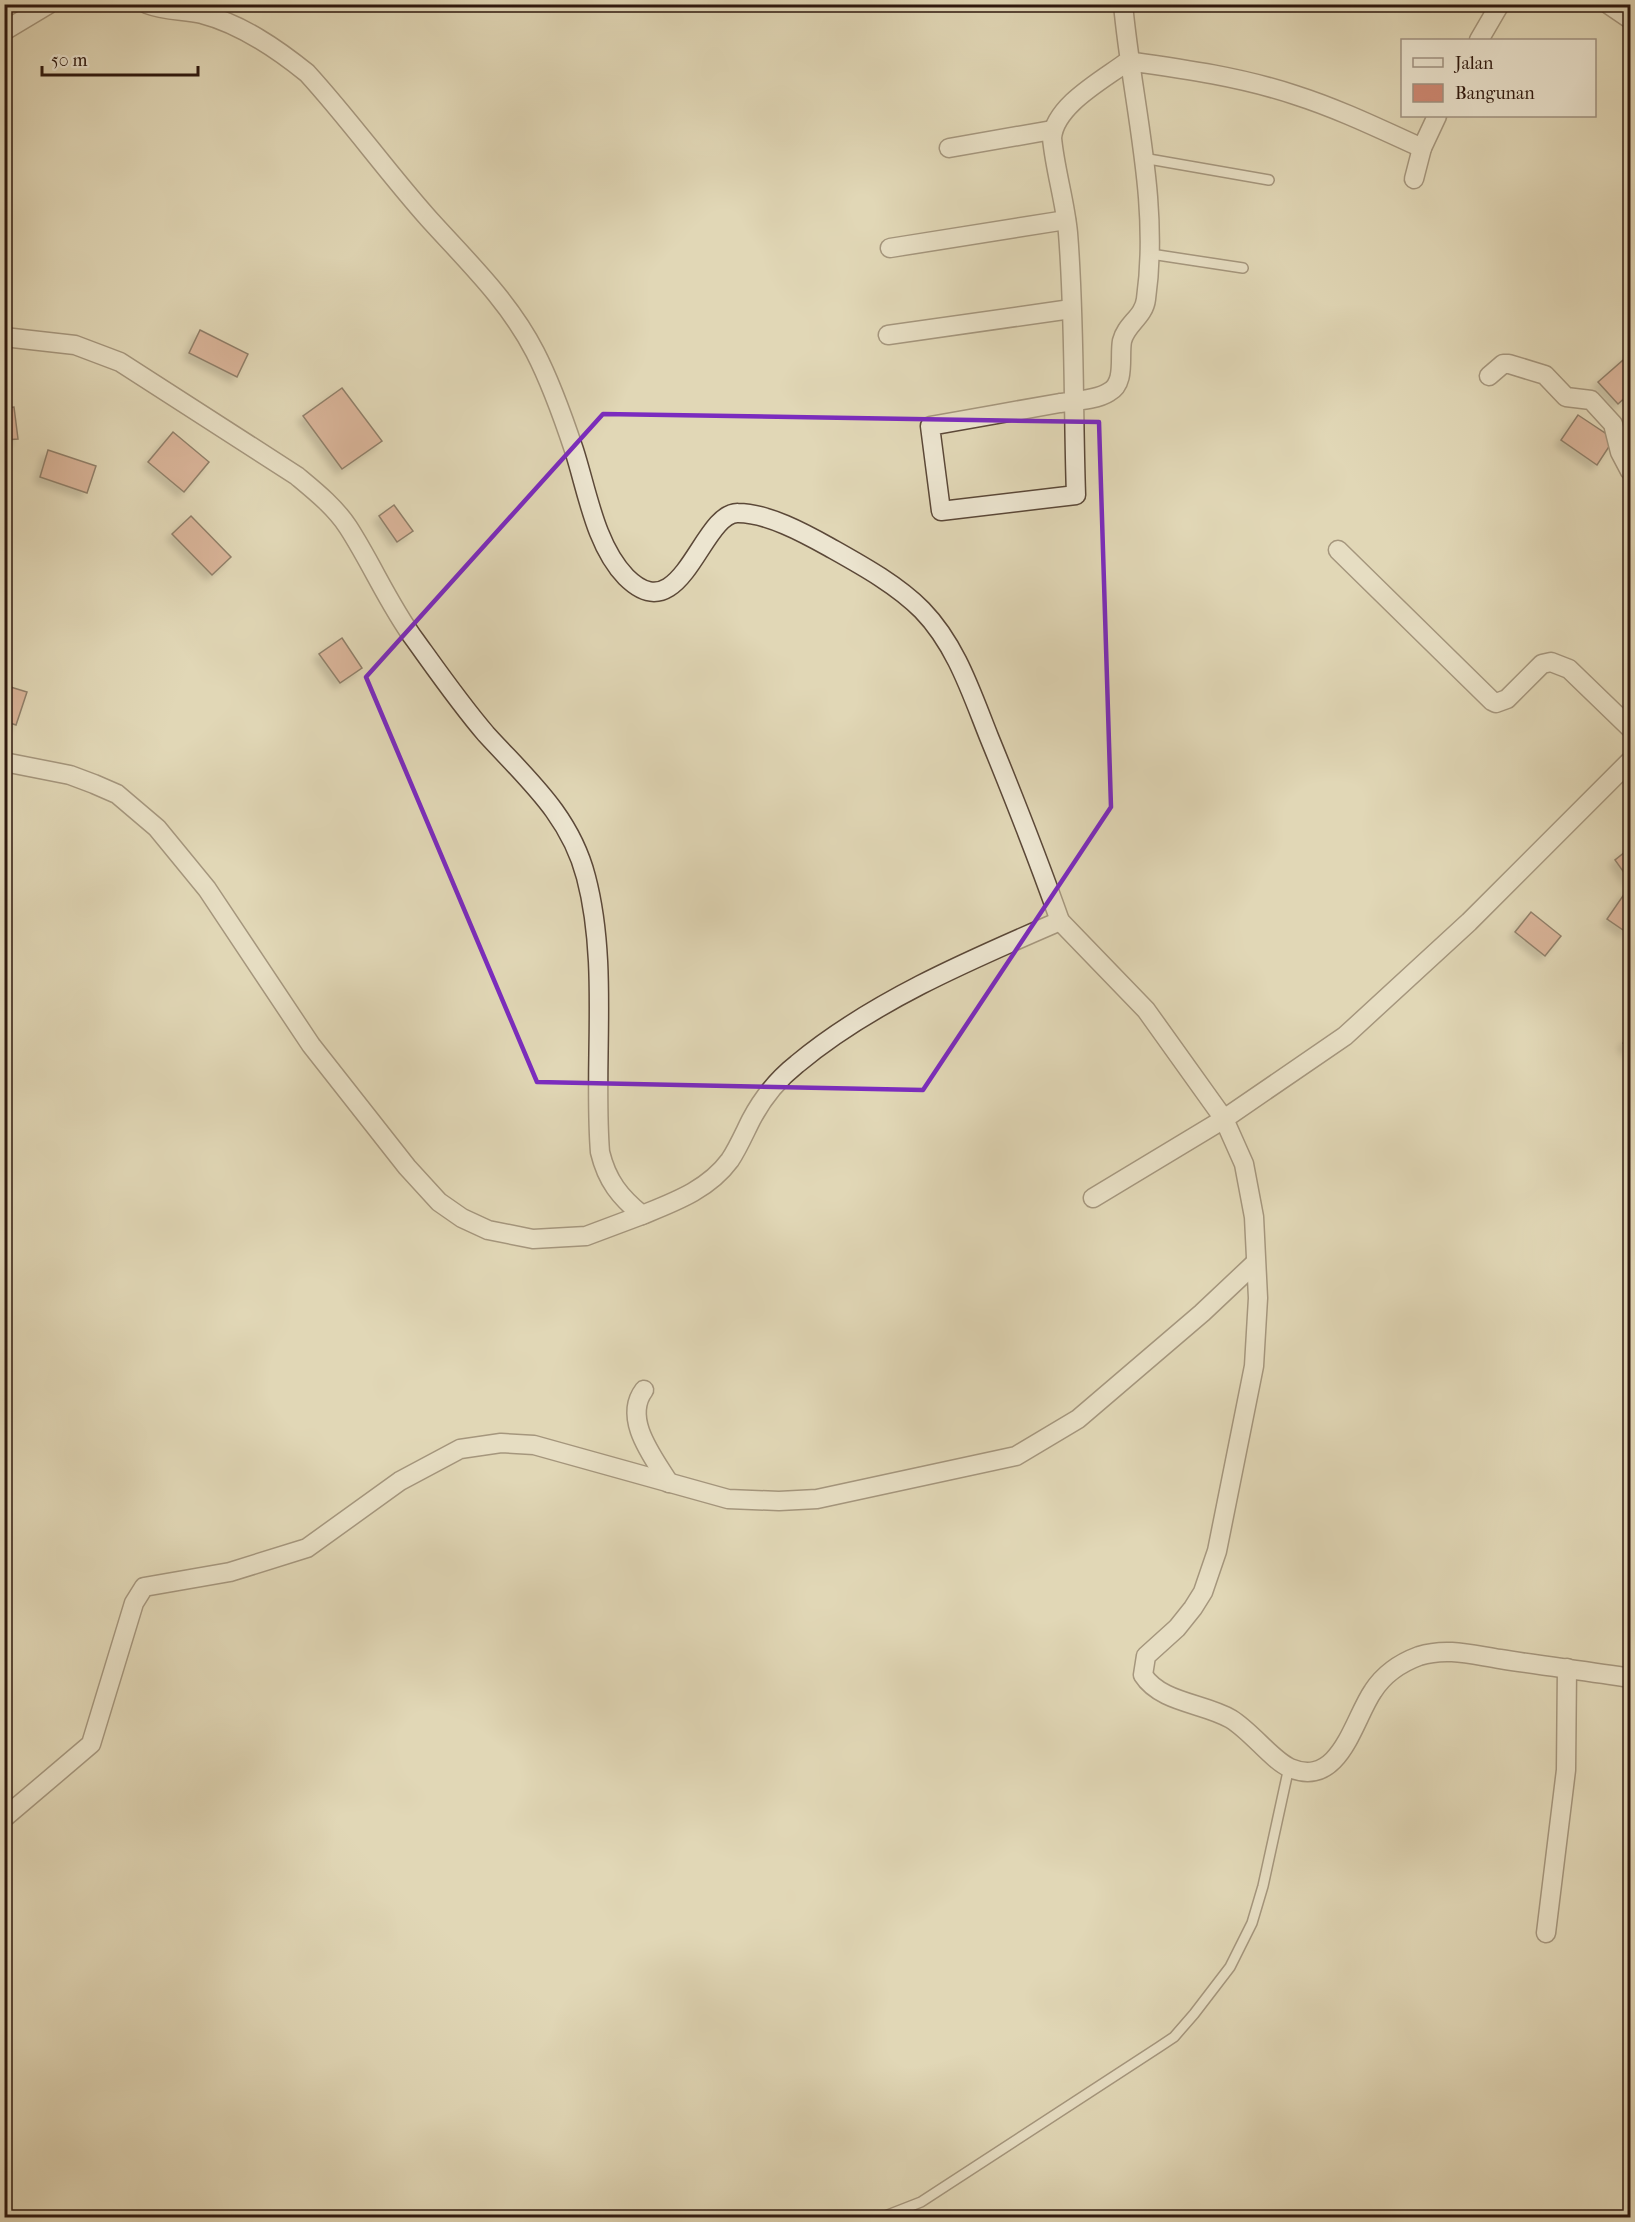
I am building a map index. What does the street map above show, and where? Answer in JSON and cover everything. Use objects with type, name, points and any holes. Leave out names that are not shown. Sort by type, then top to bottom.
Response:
[{"type":"street","points":[[4,31],[49,4]]},
{"type":"street","points":[[147,4],[198,14],[239,27],[299,67],[332,100],[428,218],[477,270],[501,299],[534,349],[546,375],[574,453],[592,514],[619,568],[637,586],[658,590],[676,581],[698,556],[720,522],[729,514],[738,513],[765,518],[820,542],[862,566],[920,608],[938,628],[957,658],[1031,838],[1060,921],[1146,1010],[1224,1119],[1244,1164],[1250,1191],[1258,1298],[1254,1366],[1217,1551],[1203,1592],[1193,1608],[1177,1628],[1151,1650],[1142,1668],[1152,1686],[1175,1698],[1224,1715],[1243,1727],[1288,1767],[1311,1771],[1333,1762],[1343,1750],[1373,1691],[1386,1675],[1403,1663],[1422,1656],[1466,1652],[1630,1678]]},
{"type":"street","points":[[1124,4],[1128,61],[1151,204],[1151,254],[1146,302],[1140,316],[1128,326],[1122,341],[1118,381],[1110,392],[1073,401],[930,426],[941,511],[1076,495],[1073,401],[1071,309],[1066,220],[1052,147],[1052,130],[1068,106],[1128,61],[1216,74],[1294,94],[1360,119],[1422,148]]},
{"type":"street","points":[[1480,39],[1500,4]]},
{"type":"street","points":[[1608,4],[1630,19]]},
{"type":"street","points":[[1414,179],[1422,148],[1437,117]]},
{"type":"street","points":[[949,148],[1052,130]]},
{"type":"street","points":[[890,248],[1066,220]]},
{"type":"street","points":[[888,335],[1071,309]]},
{"type":"street","points":[[4,337],[75,345],[98,351],[120,362],[297,476],[316,491],[347,525],[395,612],[415,640],[486,733],[531,780],[557,812],[578,852],[586,878],[592,912],[598,996],[600,1152],[615,1190],[642,1215]]},
{"type":"street","points":[[1489,376],[1503,364],[1509,364],[1545,375],[1566,397],[1591,400],[1613,424],[1620,452],[1630,471]]},
{"type":"street","points":[[1338,550],[1492,701],[1496,703],[1507,699],[1542,664],[1551,662],[1569,669],[1630,728]]},
{"type":"street","points":[[1093,1198],[1224,1119],[1345,1036],[1469,922],[1630,761]]},
{"type":"street","points":[[4,762],[70,775],[94,784],[117,794],[156,828],[207,889],[311,1045],[406,1167],[439,1202],[462,1218],[488,1230],[533,1239],[559,1240],[586,1236],[681,1200],[712,1179],[729,1162],[752,1119],[782,1077],[832,1038],[917,988],[987,953],[1060,921]]},
{"type":"street","points":[[4,1818],[91,1744],[134,1603],[144,1587],[230,1572],[307,1548],[400,1481],[460,1449],[501,1443],[534,1445],[728,1499],[817,1499],[1016,1456],[1078,1419],[1202,1313],[1254,1264]]},
{"type":"street","points":[[644,1390],[638,1405],[638,1427],[669,1483]]},
{"type":"street","points":[[1546,1933],[1567,1761],[1567,1668]]},
{"type":"lane","points":[[1143,158],[1269,180]]},
{"type":"lane","points":[[1151,254],[1243,268]]},
{"type":"lane","points":[[880,2217],[921,2202],[1174,2037],[1230,1968],[1244,1943],[1263,1887],[1288,1767]]},
{"type":"highlighted area","points":[[603,414],[1099,422],[1111,807],[923,1090],[537,1082],[366,677]]},
{"type":"building","points":[[200,330],[248,354],[237,377],[189,353]]},
{"type":"building","points":[[1630,354],[1630,393],[1618,404],[1598,382]]},
{"type":"building","points":[[342,388],[382,441],[342,469],[303,416]]},
{"type":"building","points":[[14,407],[18,439],[4,440],[4,408]]},
{"type":"building","points":[[1578,415],[1614,439],[1597,465],[1561,440]]},
{"type":"building","points":[[173,432],[209,462],[184,492],[148,462]]},
{"type":"building","points":[[48,450],[96,466],[87,493],[40,477]]},
{"type":"building","points":[[394,505],[413,531],[397,542],[379,516]]},
{"type":"building","points":[[191,516],[231,557],[212,575],[172,534]]},
{"type":"building","points":[[342,638],[362,668],[340,683],[319,654]]},
{"type":"building","points":[[4,685],[27,692],[16,725],[4,721]]},
{"type":"building","points":[[1630,848],[1630,881],[1615,860]]},
{"type":"building","points":[[1627,890],[1630,892],[1630,924],[1626,932],[1607,919]]},
{"type":"building","points":[[1531,912],[1561,936],[1545,956],[1515,932]]},
{"type":"building","points":[[1630,1036],[1630,1052],[1623,1043]]}]
